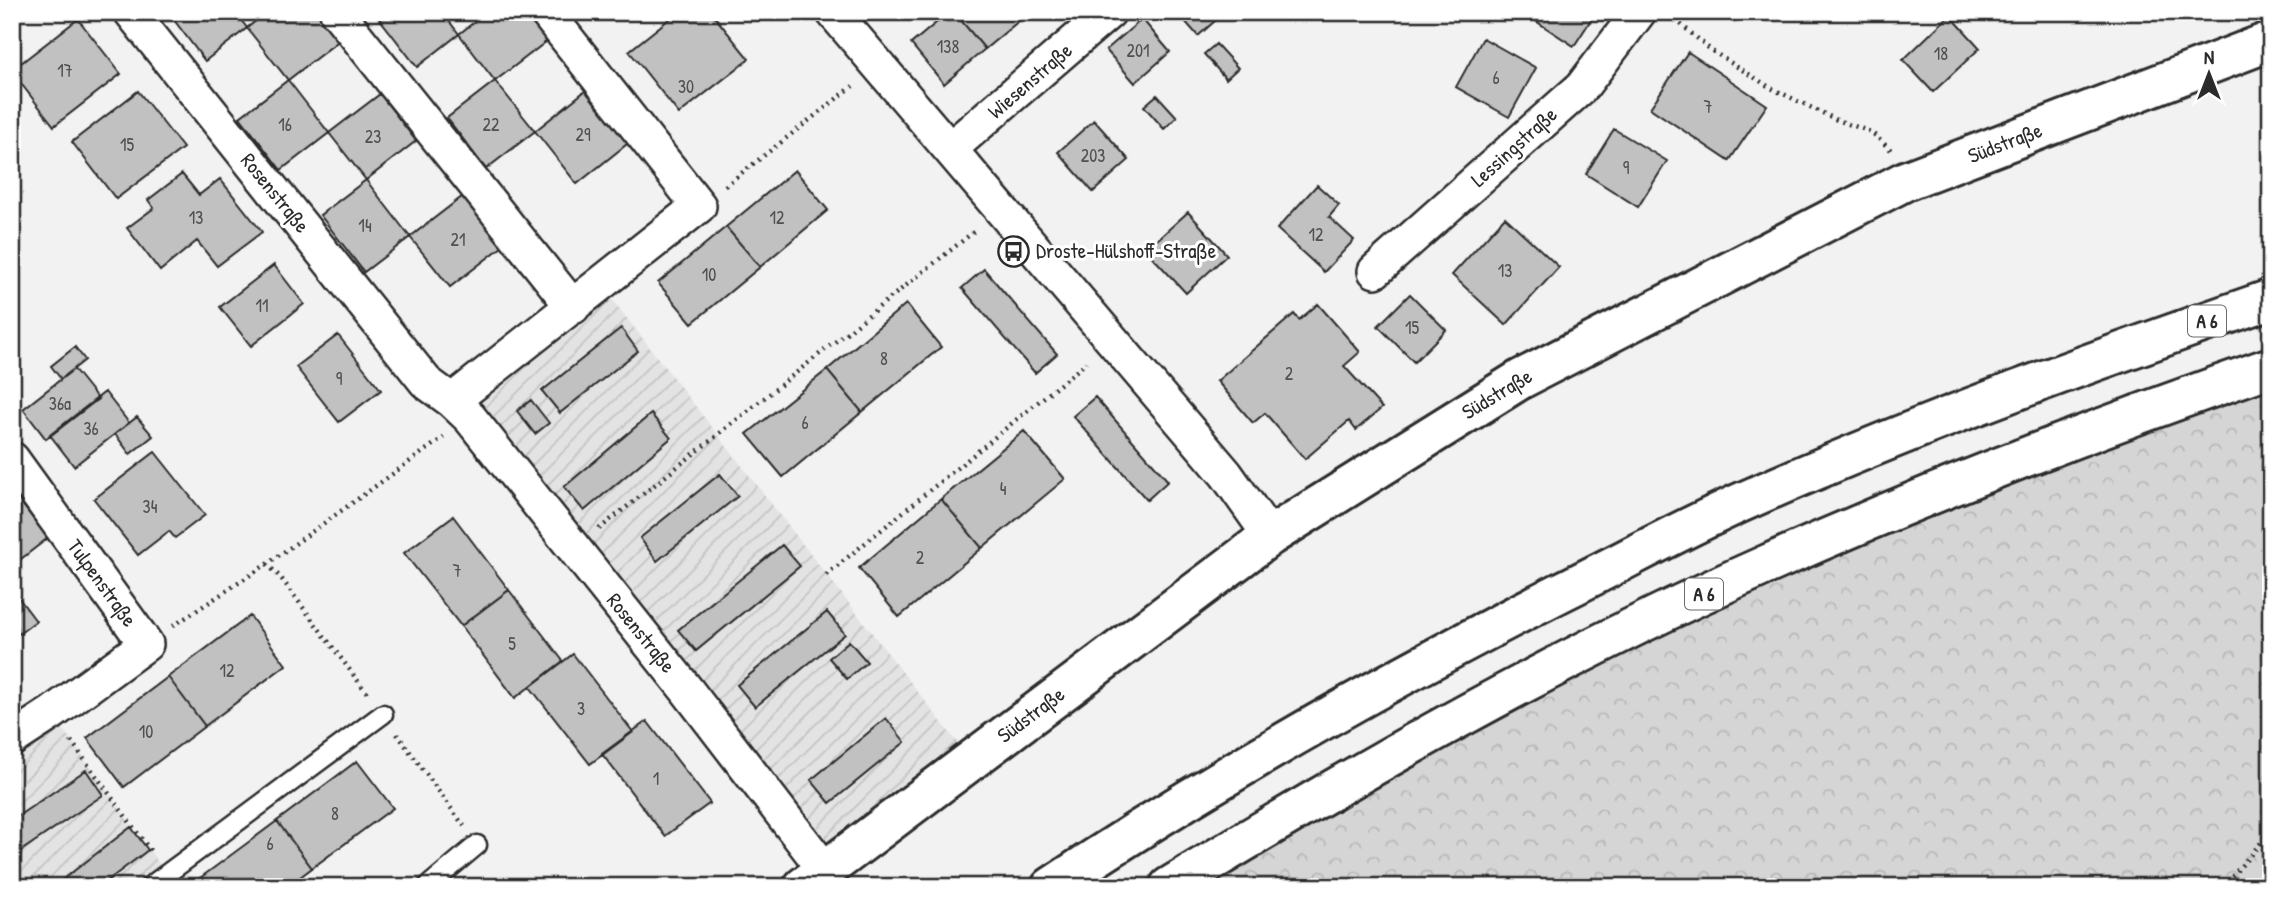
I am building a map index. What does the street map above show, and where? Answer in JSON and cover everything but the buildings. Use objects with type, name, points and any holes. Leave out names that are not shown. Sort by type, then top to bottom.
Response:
[{"type":"main road","name":"Südstraße","points":[[814,878],[1270,536],[1521,379],[1905,181],[2271,41]]},
{"type":"main road","name":"A 6","points":[[1051,887],[1281,744],[1439,654],[1741,503],[1948,416],[2271,299]]},
{"type":"main road","name":"A 6","points":[[1169,887],[1316,798],[1460,718],[1616,636],[1767,564],[1975,476],[2155,407],[2271,367]]},
{"type":"street","name":"Rosenstraße","points":[[131,12],[426,382],[461,409],[574,549],[814,878]]},
{"type":"street","points":[[337,12],[573,307]]},
{"type":"street","points":[[461,409],[573,307],[699,206],[546,12]]},
{"type":"street","points":[[833,12],[1226,474],[1270,536]]},
{"type":"street","name":"Wiesenstraße","points":[[950,149],[1109,12]]},
{"type":"street","name":"Lessingstraße","points":[[1375,271],[1582,87],[1639,12]]},
{"type":"street","name":"Tulpenstraße","points":[[12,459],[146,644],[13,738]]},
{"type":"lane","points":[[149,887],[383,714]]},
{"type":"lane","points":[[427,887],[477,845]]},
{"type":"path","points":[[1667,12],[1722,57],[1771,88],[1837,120],[1871,132],[1890,148],[1894,156]]},
{"type":"path","points":[[699,206],[839,97]]},
{"type":"path","points":[[574,549],[960,243]]},
{"type":"path","points":[[826,575],[1112,341]]},
{"type":"path","points":[[146,644],[267,564],[461,409]]},
{"type":"path","points":[[52,713],[166,874]]},
{"type":"path","points":[[2223,887],[2271,831]]},
{"type":"shaded area","points":[[601,285],[971,760],[825,870],[452,401]]},
{"type":"shaded area","points":[[52,713],[176,887],[12,887],[12,739]]},
{"type":"green space","points":[[2271,386],[2271,887],[1205,887],[1309,819],[1609,654],[2020,472]]},
{"type":"place","name":"Droste-Hülshoff-Straße","points":[[1013,251]]}]
